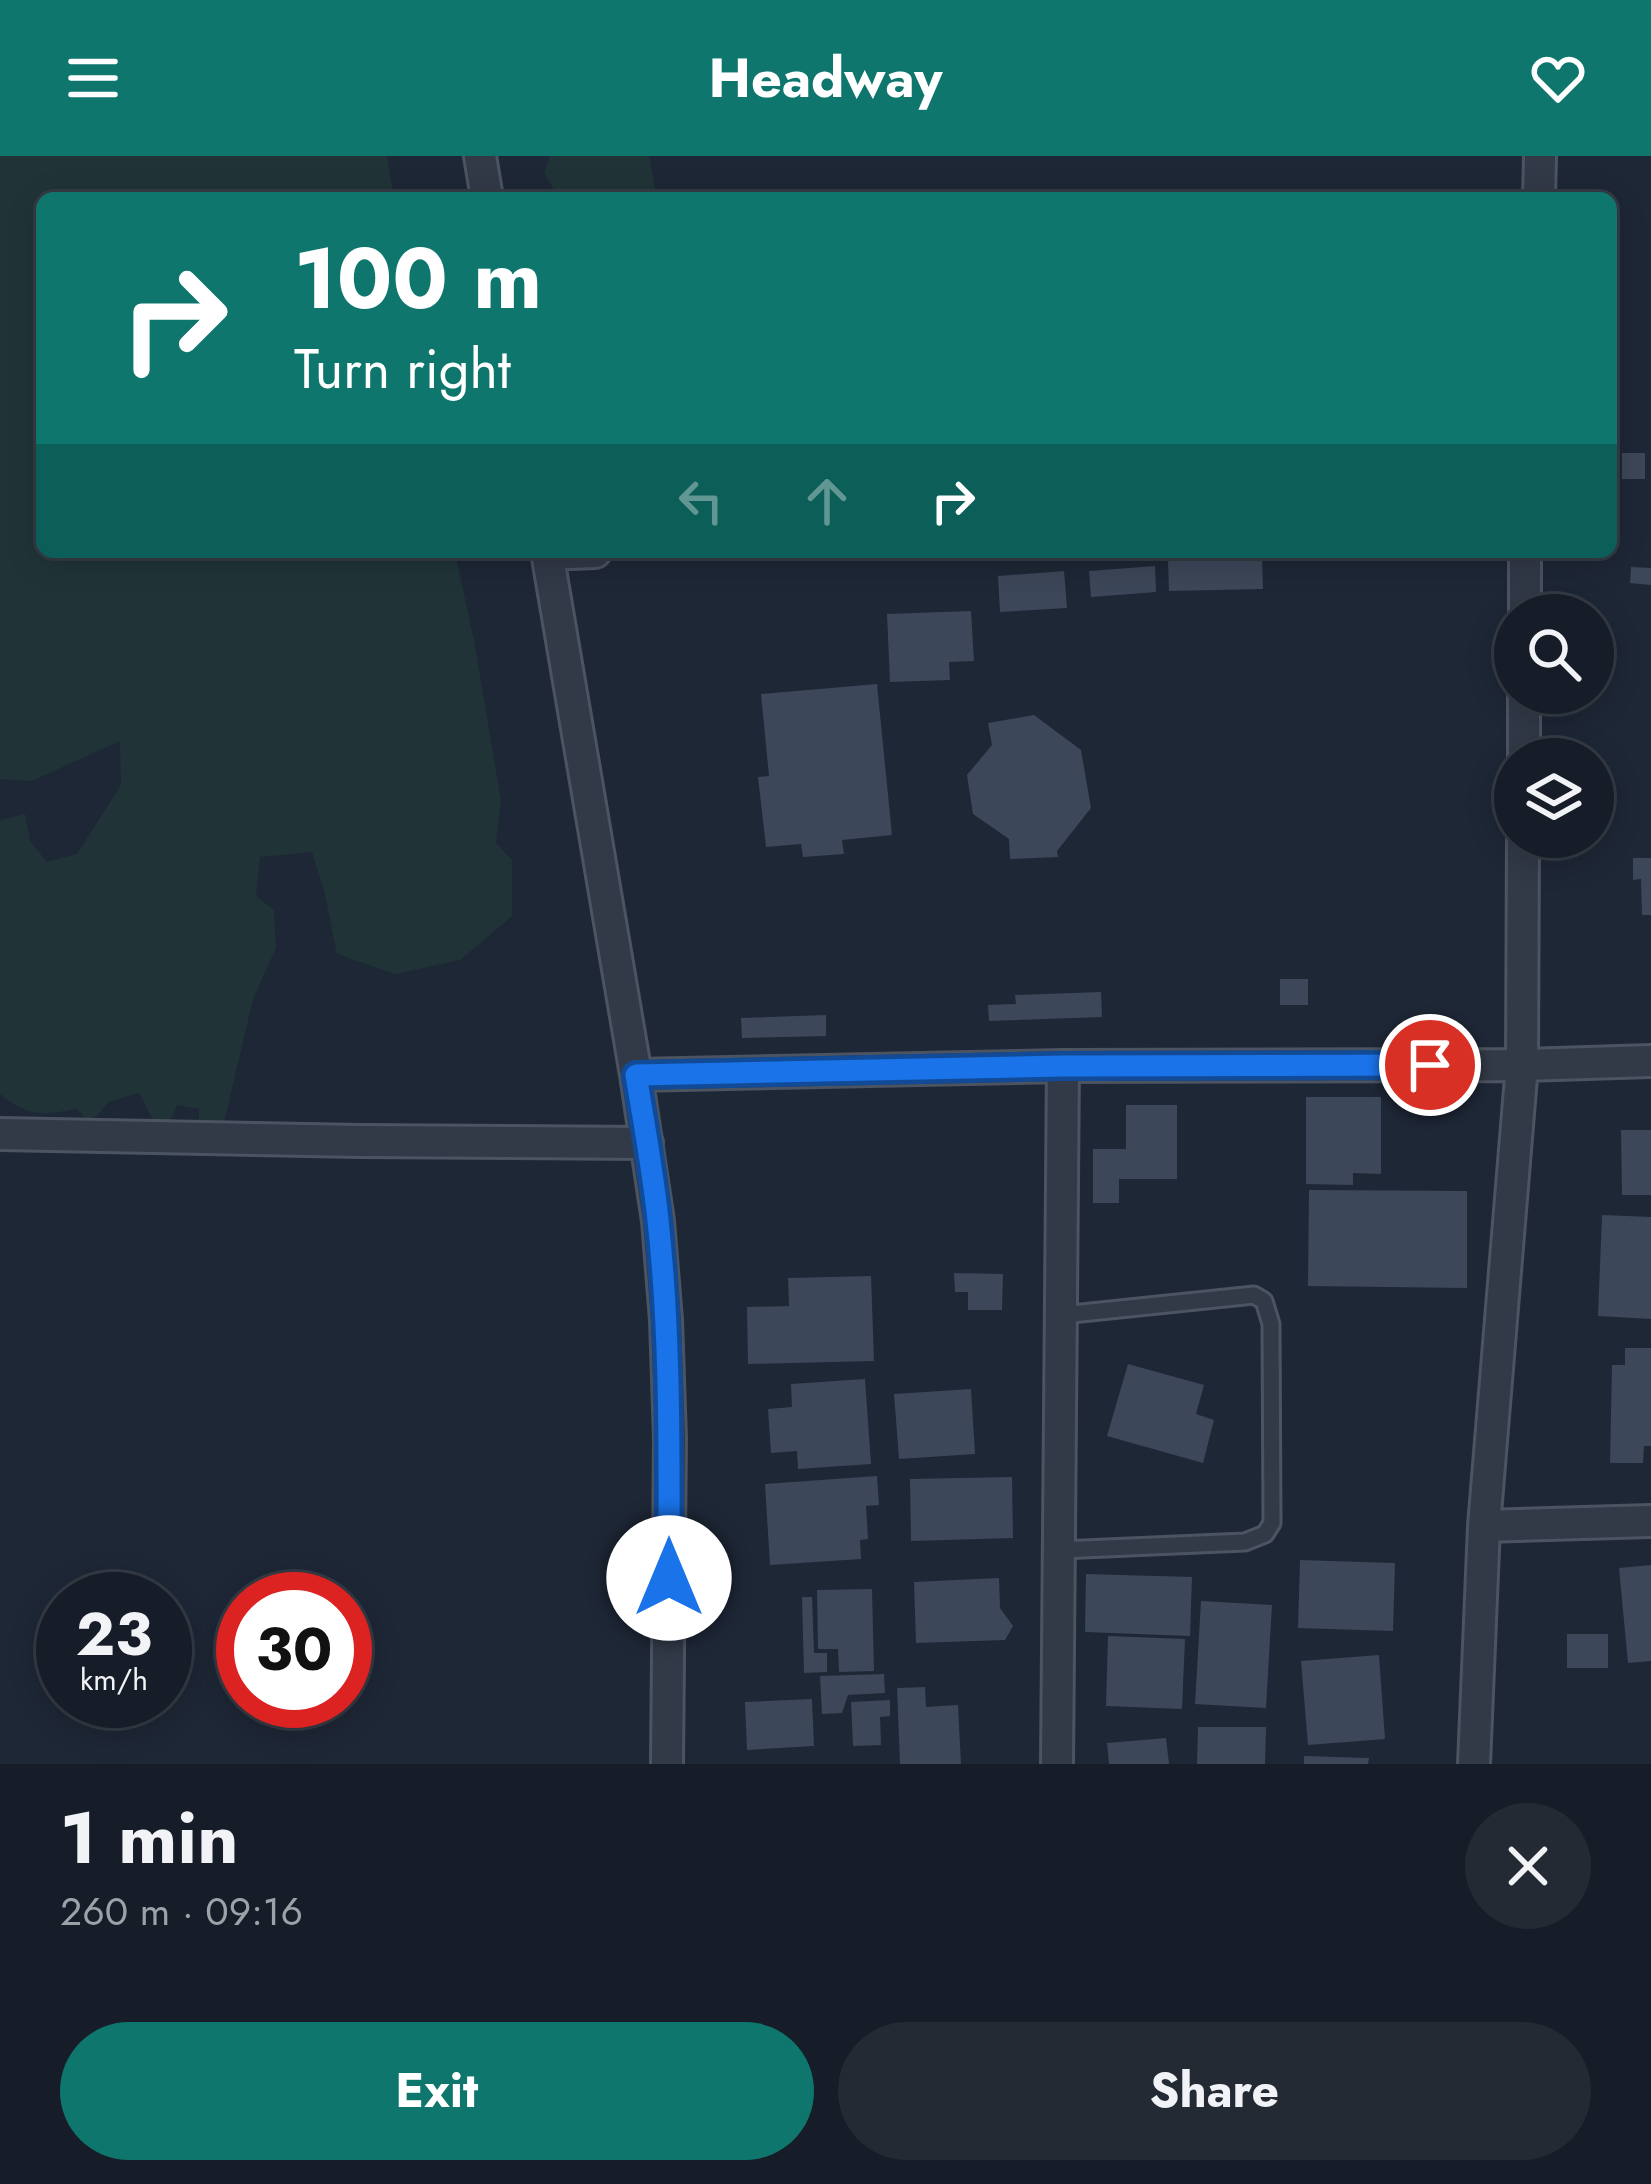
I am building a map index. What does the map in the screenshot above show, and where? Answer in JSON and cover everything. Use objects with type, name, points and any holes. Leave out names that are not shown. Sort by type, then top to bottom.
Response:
[{"type":"street","points":[[480,156],[486,192]]},
{"type":"street","points":[[1539,192],[1540,156]]},
{"type":"street","points":[[548,558],[658,1220],[670,1438],[668,1764]]},
{"type":"street","points":[[1525,594],[1526,558]]},
{"type":"street","points":[[1474,1764],[1484,1526],[1522,1064],[1523,858]]},
{"type":"street","points":[[636,1075],[1651,1061]]},
{"type":"street","points":[[1057,1764],[1064,1066]]},
{"type":"street","points":[[0,1134],[647,1143]]},
{"type":"street","points":[[1484,1526],[1651,1521]]},
{"type":"lane","points":[[1060,1550],[1245,1542],[1265,1534],[1272,1523],[1271,1324],[1264,1301],[1254,1295],[1062,1316]]},
{"type":"green space","points":[[0,156],[387,156],[393,192],[36,192],[36,558],[456,558],[501,800],[496,843],[512,860],[512,916],[460,960],[395,974],[337,954],[312,852],[260,857],[256,896],[274,910],[276,948],[253,999],[221,1135],[199,1134],[199,1109],[177,1105],[167,1128],[153,1120],[139,1093],[108,1102],[97,1116],[86,1119],[77,1109],[28,1110],[0,1094],[0,820],[25,814],[30,841],[47,862],[77,854],[121,785],[120,741],[32,781],[0,779]]},
{"type":"green space","points":[[550,156],[649,156],[656,192],[555,192],[544,173]]},
{"type":"building","points":[[1622,453],[1645,453],[1645,479],[1622,479]]},
{"type":"building","points":[[1262,558],[1263,589],[1169,591],[1168,561]]},
{"type":"building","points":[[1155,566],[1156,592],[1091,597],[1089,571]]},
{"type":"building","points":[[1631,567],[1651,568],[1651,585],[1630,583]]},
{"type":"building","points":[[1064,571],[1067,608],[1000,612],[998,576]]},
{"type":"building","points":[[971,611],[974,661],[949,662],[950,680],[890,682],[887,614]]},
{"type":"building","points":[[877,684],[892,835],[842,840],[844,854],[803,857],[801,844],[766,847],[758,777],[769,776],[761,694]]},
{"type":"building","points":[[1034,715],[1081,750],[1091,808],[1057,851],[1058,857],[1010,859],[1009,839],[973,814],[967,775],[992,745],[988,723]]},
{"type":"building","points":[[1633,858],[1651,858],[1651,915],[1642,915],[1641,879],[1633,880]]},
{"type":"building","points":[[1280,979],[1308,979],[1308,1005],[1280,1005]]},
{"type":"building","points":[[1101,992],[1102,1017],[989,1021],[988,1005],[1016,1004],[1015,995]]},
{"type":"building","points":[[826,1015],[826,1036],[742,1038],[741,1018]]},
{"type":"building","points":[[1306,1097],[1381,1097],[1381,1174],[1353,1173],[1353,1185],[1306,1184]]},
{"type":"building","points":[[1126,1105],[1177,1105],[1177,1179],[1119,1179],[1119,1203],[1093,1203],[1093,1149],[1126,1149]]},
{"type":"building","points":[[1621,1130],[1651,1130],[1651,1195],[1622,1195]]},
{"type":"building","points":[[1309,1190],[1467,1191],[1467,1288],[1308,1286]]},
{"type":"building","points":[[1602,1215],[1651,1217],[1651,1319],[1598,1316]]},
{"type":"building","points":[[954,1273],[1003,1274],[1002,1310],[968,1310],[968,1292],[955,1292]]},
{"type":"building","points":[[871,1276],[874,1361],[748,1364],[747,1307],[789,1306],[788,1278]]},
{"type":"building","points":[[1625,1348],[1651,1348],[1651,1446],[1644,1446],[1643,1463],[1610,1463],[1612,1365],[1625,1365]]},
{"type":"building","points":[[1128,1364],[1204,1385],[1196,1414],[1214,1420],[1203,1463],[1107,1436]]},
{"type":"building","points":[[865,1379],[871,1464],[798,1469],[797,1451],[771,1453],[768,1409],[792,1407],[791,1384]]},
{"type":"building","points":[[971,1389],[975,1454],[899,1459],[894,1394]]},
{"type":"building","points":[[877,1476],[879,1505],[866,1506],[868,1539],[860,1540],[861,1559],[770,1565],[765,1484]]},
{"type":"building","points":[[1012,1477],[1013,1538],[911,1541],[910,1479]]},
{"type":"building","points":[[1300,1560],[1395,1563],[1393,1631],[1298,1628]]},
{"type":"building","points":[[1651,1565],[1651,1661],[1628,1663],[1619,1568]]},
{"type":"building","points":[[1086,1574],[1192,1577],[1190,1636],[1085,1632]]},
{"type":"building","points":[[999,1578],[1000,1608],[1013,1626],[1005,1640],[916,1643],[914,1582]]},
{"type":"building","points":[[872,1589],[874,1671],[839,1672],[838,1649],[818,1649],[817,1590]]},
{"type":"building","points":[[802,1597],[812,1597],[814,1653],[827,1653],[827,1672],[804,1673]]},
{"type":"building","points":[[1201,1601],[1272,1605],[1266,1708],[1195,1704]]},
{"type":"building","points":[[1567,1634],[1608,1634],[1608,1668],[1567,1668]]},
{"type":"building","points":[[1108,1636],[1185,1639],[1182,1709],[1106,1706]]},
{"type":"building","points":[[1379,1655],[1385,1739],[1308,1745],[1301,1661]]},
{"type":"building","points":[[884,1674],[885,1693],[848,1695],[842,1713],[822,1714],[820,1676]]},
{"type":"building","points":[[925,1687],[926,1707],[958,1705],[961,1764],[900,1764],[897,1688]]},
{"type":"building","points":[[812,1699],[814,1746],[747,1750],[745,1702]]},
{"type":"building","points":[[890,1700],[890,1716],[880,1717],[881,1745],[853,1746],[851,1702]]},
{"type":"building","points":[[1198,1727],[1266,1727],[1265,1764],[1197,1764]]},
{"type":"building","points":[[1166,1738],[1169,1764],[1109,1764],[1107,1743]]},
{"type":"building","points":[[1304,1756],[1369,1758],[1368,1764],[1304,1764]]},
{"type":"route","points":[[669,1578],[666,1320],[658,1220],[636,1075],[1064,1066],[1430,1065]]}]
